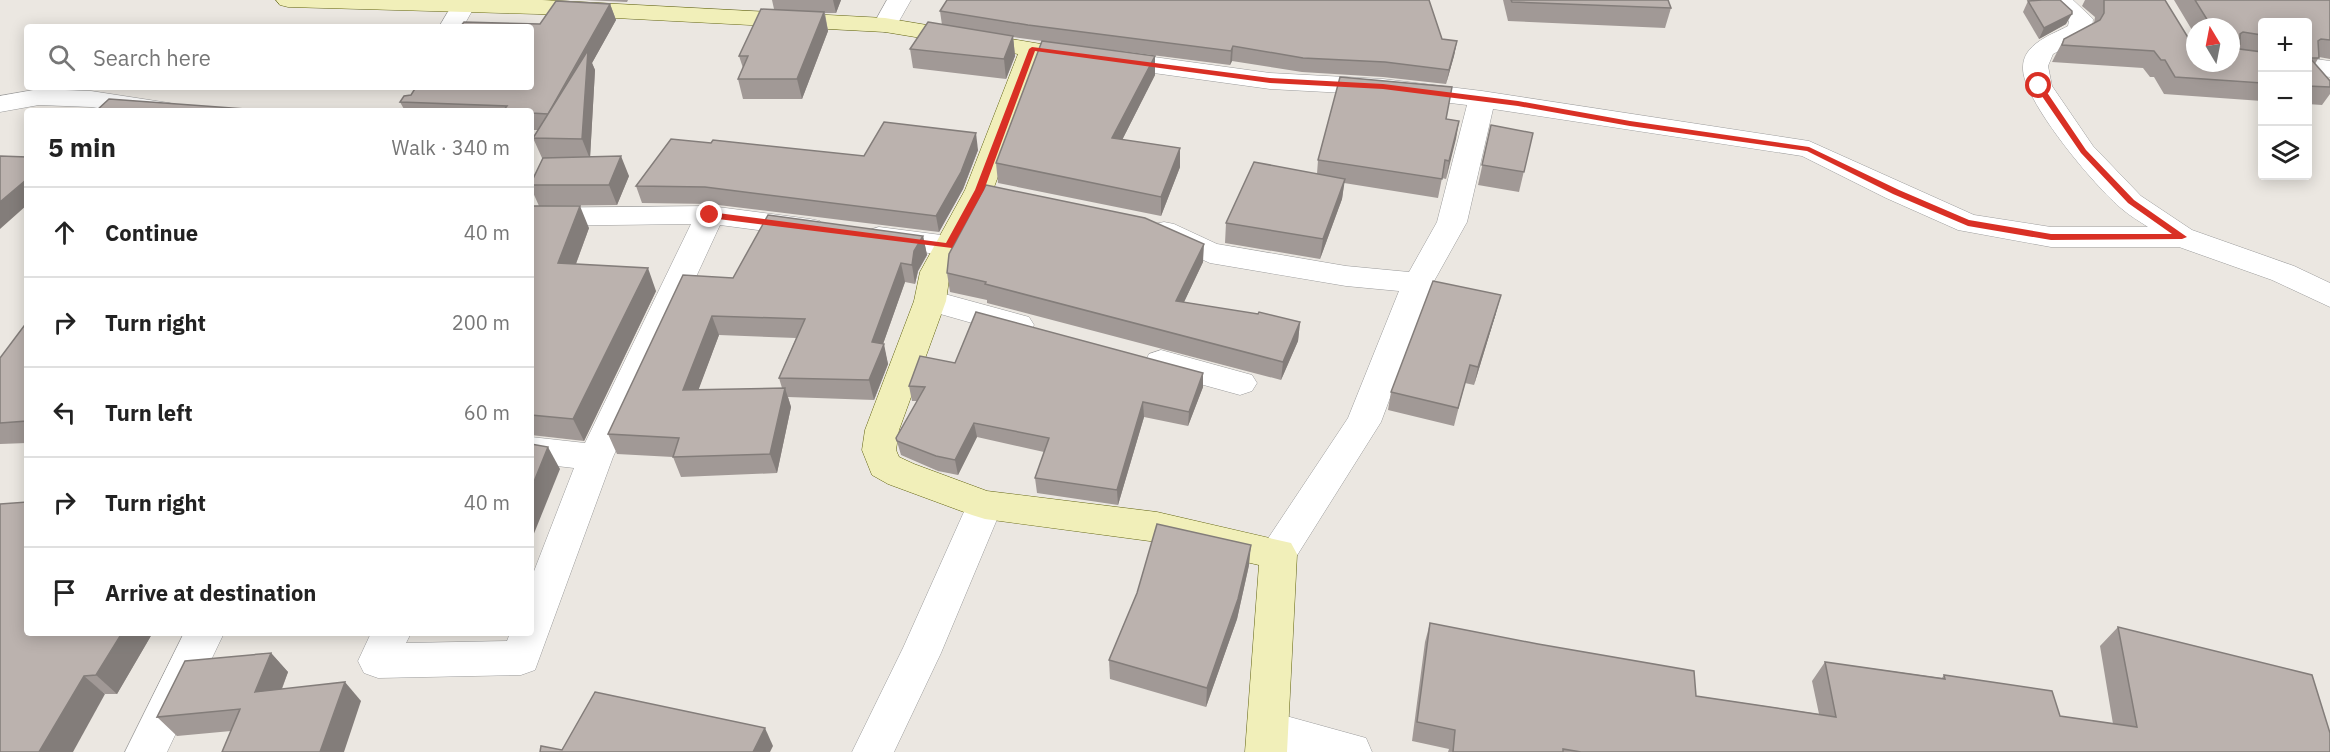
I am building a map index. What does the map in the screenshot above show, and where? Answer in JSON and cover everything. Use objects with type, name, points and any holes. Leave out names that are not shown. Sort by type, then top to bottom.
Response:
[{"type":"street","points":[[288,0],[457,16],[892,13],[1044,50],[991,193],[948,246],[935,272],[930,302],[882,430],[879,450],[885,465],[901,474],[985,505],[1157,527],[1278,554]]},
{"type":"street","points":[[2059,0],[2081,19],[2080,30],[2042,51],[2035,66],[2039,86],[2084,152],[2131,201],[2182,237],[2283,273],[2330,296]]},
{"type":"street","points":[[1089,57],[1270,81],[1383,87],[1482,99],[1809,149],[1896,192],[1968,223],[2051,237],[2182,237]]},
{"type":"street","points":[[2312,67],[2330,69]]},
{"type":"street","points":[[0,105],[39,98],[81,99],[147,108]]},
{"type":"street","points":[[1352,752],[1267,741],[1278,554],[1364,422],[1418,283],[1452,222],[1482,99]]},
{"type":"street","points":[[534,217],[710,215],[948,246]]},
{"type":"street","points":[[534,624],[596,457],[710,215]]},
{"type":"street","points":[[1142,224],[1154,226],[1210,253],[1346,276],[1418,283]]},
{"type":"street","points":[[930,302],[1045,332]]},
{"type":"street","points":[[1137,356],[1240,383]]},
{"type":"street","points":[[534,450],[596,457]]},
{"type":"street","points":[[873,752],[921,653],[985,505]]},
{"type":"street","points":[[146,752],[203,636]]},
{"type":"street","points":[[390,636],[378,661],[520,658],[529,636]]},
{"type":"building","points":[[947,0],[1429,0],[1442,39],[1457,41],[1449,70],[1385,62],[1303,58],[1233,46],[1231,51],[1028,25],[940,11]]},
{"type":"building","points":[[1511,0],[1668,0],[1671,8],[1512,2]]},
{"type":"building","points":[[2060,0],[2072,11],[2072,14],[2044,28],[2028,1]]},
{"type":"building","points":[[2104,0],[2165,0],[2186,34],[2186,72],[2240,72],[2240,49],[2258,51],[2258,83],[2175,77],[2165,60],[2161,60],[2154,51],[2062,45],[2064,39],[2100,20],[2104,13]]},
{"type":"building","points":[[2195,0],[2330,0],[2330,40],[2318,41],[2319,58],[2312,58],[2312,18],[2258,18],[2258,34],[2243,32],[2240,34],[2240,18],[2206,18]]},
{"type":"building","points":[[556,1],[610,4],[548,114],[534,113],[534,108],[400,102],[404,96],[411,95],[414,90],[534,90],[534,24],[462,24],[464,22],[540,24]]},
{"type":"building","points":[[761,9],[824,12],[797,79],[738,79],[748,56],[739,56]]},
{"type":"building","points":[[928,22],[1013,36],[1004,59],[910,49]]},
{"type":"building","points":[[1042,41],[1155,56],[1112,138],[1180,148],[1161,197],[996,163]]},
{"type":"building","points":[[588,50],[582,139],[534,136]]},
{"type":"building","points":[[2312,60],[2330,81],[2330,87],[2312,86]]},
{"type":"building","points":[[1340,77],[1452,87],[1446,119],[1459,121],[1449,161],[1445,160],[1442,179],[1318,160]]},
{"type":"building","points":[[109,99],[231,108],[99,108]]},
{"type":"building","points":[[884,122],[976,133],[961,172],[936,216],[705,187],[636,186],[671,139],[711,143],[713,140],[864,156]]},
{"type":"building","points":[[1491,125],[1533,133],[1524,172],[1482,165]]},
{"type":"building","points":[[0,156],[24,157],[24,182],[0,202]]},
{"type":"building","points":[[621,156],[609,185],[534,185],[534,177],[543,158]]},
{"type":"building","points":[[1254,162],[1345,179],[1323,239],[1226,223]]},
{"type":"building","points":[[986,185],[1145,218],[1204,244],[1176,301],[1258,314],[1259,312],[1300,322],[1283,362],[947,273],[949,254]]},
{"type":"building","points":[[534,206],[580,206],[558,263],[648,268],[573,419],[534,415]]},
{"type":"building","points":[[768,215],[923,236],[914,251],[912,265],[901,263],[872,342],[884,344],[869,380],[779,378],[805,319],[712,316],[683,390],[785,388],[770,454],[673,457],[679,438],[608,434],[683,275],[733,278]]},
{"type":"building","points":[[1433,281],[1501,295],[1478,367],[1470,365],[1458,408],[1391,392]]},
{"type":"building","points":[[976,312],[1203,373],[1189,412],[1143,402],[1117,490],[1035,478],[1049,438],[974,423],[955,460],[936,456],[897,441],[896,438],[925,387],[909,386],[920,356],[955,363]]},
{"type":"building","points":[[24,326],[24,421],[0,423],[0,358]]},
{"type":"building","points":[[534,445],[548,447],[534,482]]},
{"type":"building","points":[[24,502],[24,636],[120,636],[96,675],[84,676],[39,752],[0,752],[0,504]]},
{"type":"building","points":[[1157,524],[1251,545],[1238,599],[1207,688],[1109,660],[1137,593]]},
{"type":"building","points":[[1430,623],[1694,671],[1696,696],[1836,717],[1825,662],[1945,679],[1944,675],[2052,691],[2060,716],[2137,727],[2118,627],[2312,675],[2330,733],[2330,752],[1581,752],[1563,749],[1563,752],[1453,752],[1455,730],[1417,722]]},
{"type":"building","points":[[271,653],[255,692],[345,682],[320,752],[222,752],[240,709],[157,717],[185,661]]},
{"type":"building","points":[[595,692],[765,728],[753,752],[540,752],[541,746],[562,750]]},
{"type":"route","points":[[710,215],[948,246],[979,190],[1032,49],[1270,81],[1383,87],[1518,104],[1809,149],[1896,192],[1968,223],[2051,237],[2182,237],[2131,201],[2084,152],[2039,86]]}]
